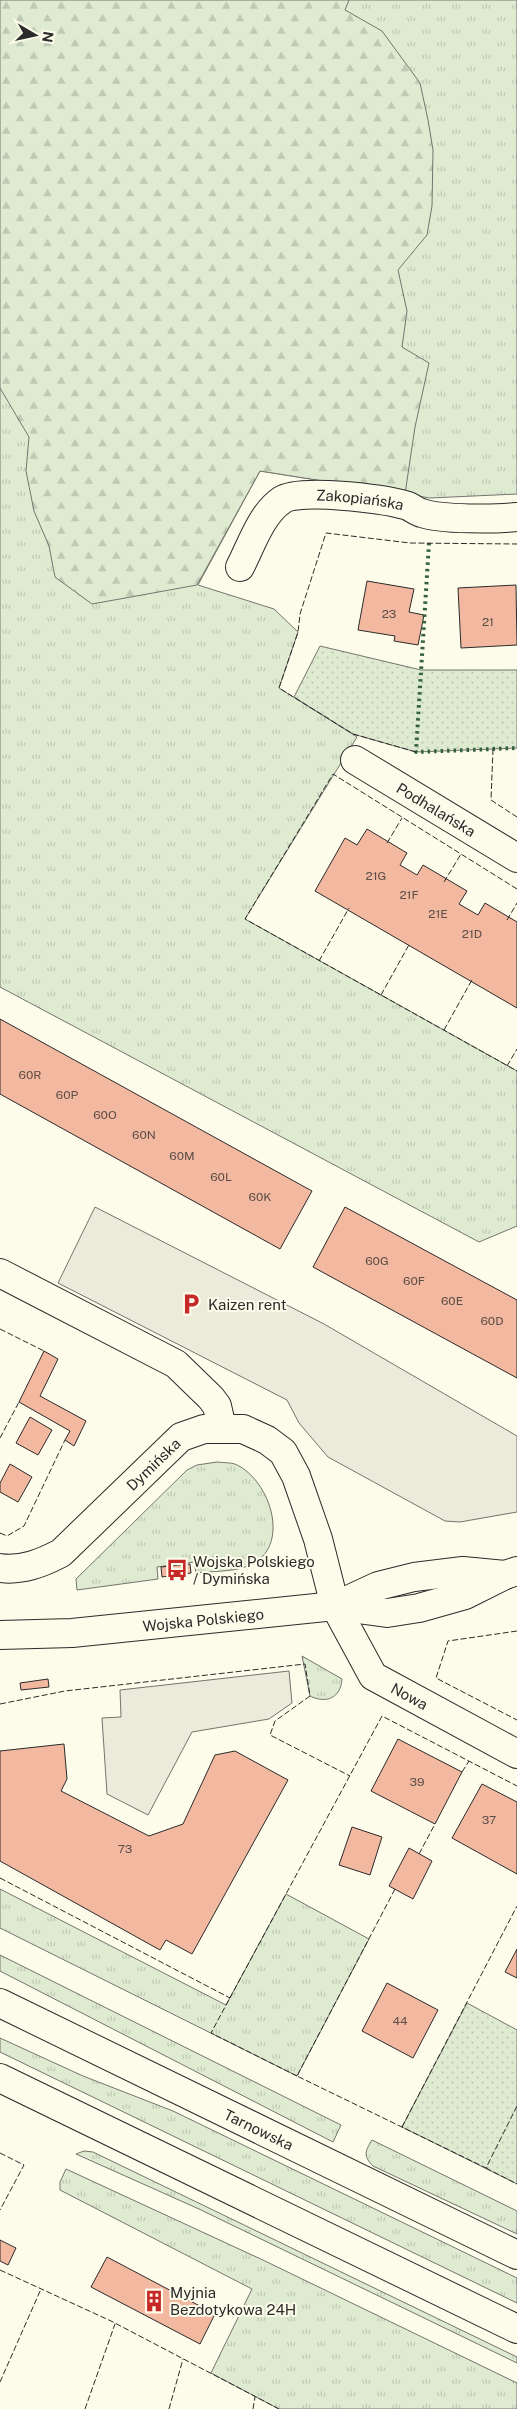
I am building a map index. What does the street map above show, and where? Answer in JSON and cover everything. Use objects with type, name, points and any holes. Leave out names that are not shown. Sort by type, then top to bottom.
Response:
[{"type":"street","name":"Zakopiańska","points":[[240,567],[267,517],[280,501],[288,496],[318,493],[406,505],[423,514],[471,518],[517,517]]},
{"type":"street","name":"Podhalańska","points":[[355,760],[517,858]]},
{"type":"street","points":[[0,1273],[176,1364],[212,1398],[217,1406],[222,1428]]},
{"type":"street","name":"Dymińska","points":[[0,1568],[19,1569],[61,1553],[181,1437],[204,1429],[243,1429],[267,1440],[282,1452],[296,1476],[318,1539],[335,1606]]},
{"type":"street","name":"Wojska Polskiego","points":[[0,1635],[72,1633],[335,1606],[387,1613],[419,1608],[465,1595],[511,1573]]},
{"type":"street","name":"Nowa","points":[[335,1606],[373,1676],[517,1754]]},
{"type":"street","name":"Wojska Polskiego","points":[[0,1653],[72,1633]]},
{"type":"street","name":"Tarnowska","points":[[0,2003],[517,2254]]},
{"type":"street","points":[[0,2078],[517,2329]]},
{"type":"green space","points":[[0,0],[517,0],[517,494],[430,498],[260,471],[198,585],[274,609],[298,632],[279,688],[357,737],[245,919],[517,1071],[517,1226],[479,1242],[0,987]]},
{"type":"green space","points":[[0,0],[349,0],[345,10],[382,31],[420,83],[433,150],[432,206],[427,235],[398,270],[407,311],[402,347],[429,363],[415,427],[405,494],[260,471],[197,585],[92,604],[55,577],[49,546],[34,511],[26,471],[29,437],[0,388]]},
{"type":"green space","points":[[320,646],[421,670],[517,670],[517,748],[416,752],[353,734],[294,697]]},
{"type":"green space","points":[[217,1462],[237,1465],[251,1475],[261,1488],[268,1502],[273,1533],[269,1548],[260,1559],[245,1567],[234,1570],[196,1573],[194,1562],[157,1567],[158,1579],[77,1590],[76,1579],[187,1470],[197,1465]]},
{"type":"green space","points":[[302,1656],[342,1679],[341,1686],[336,1695],[327,1699],[310,1696]]},
{"type":"green space","points":[[0,1889],[226,2005],[286,1894],[369,1939],[297,2076],[0,1928]]},
{"type":"green space","points":[[0,1955],[341,2125],[333,2142],[0,1971]]},
{"type":"green space","points":[[467,2003],[517,2030],[517,2184],[402,2127]]},
{"type":"green space","points":[[0,2038],[83,2076],[173,2111],[517,2278],[517,2303],[0,2052]]},
{"type":"green space","points":[[372,2140],[517,2211],[517,2234],[373,2166],[366,2156]]},
{"type":"green space","points":[[84,2151],[93,2152],[517,2357],[517,2363],[199,2209],[76,2154]]},
{"type":"green space","points":[[66,2169],[265,2261],[517,2383],[517,2409],[279,2409],[211,2373],[252,2289],[60,2190],[60,2182]]},
{"type":"shaded area","points":[[95,1207],[324,1324],[517,1436],[517,1512],[460,1522],[445,1521],[328,1457],[299,1423],[287,1400],[58,1283]]},
{"type":"shaded area","points":[[289,1671],[292,1703],[269,1719],[192,1732],[148,1815],[107,1794],[102,1718],[121,1717],[120,1690]]},
{"type":"building","points":[[367,581],[414,589],[409,612],[424,615],[418,645],[394,641],[395,636],[358,630]]},
{"type":"building","points":[[516,585],[517,645],[461,648],[458,588]]},
{"type":"building","points":[[367,829],[407,853],[400,865],[417,875],[423,865],[467,891],[459,904],[478,915],[485,903],[517,922],[517,1008],[315,891],[345,838],[357,845]]},
{"type":"building","points":[[0,1019],[312,1191],[280,1249],[0,1094]]},
{"type":"building","points":[[345,1207],[517,1300],[517,1378],[313,1267]]},
{"type":"building","points":[[44,1351],[58,1359],[40,1396],[86,1421],[74,1446],[65,1440],[70,1431],[19,1402]]},
{"type":"building","points":[[30,1417],[52,1430],[38,1455],[16,1443]]},
{"type":"building","points":[[10,1464],[32,1477],[18,1502],[0,1492],[0,1483]]},
{"type":"building","points":[[190,1564],[191,1573],[162,1577],[161,1567]]},
{"type":"building","points":[[48,1679],[49,1687],[21,1690],[20,1683]]},
{"type":"building","points":[[398,1739],[462,1772],[435,1824],[371,1791]]},
{"type":"building","points":[[64,1744],[67,1779],[61,1791],[149,1836],[183,1824],[215,1755],[235,1751],[288,1780],[192,1954],[166,1940],[160,1950],[0,1861],[0,1751]]},
{"type":"building","points":[[482,1784],[517,1802],[517,1874],[452,1838]]},
{"type":"building","points":[[352,1827],[382,1837],[370,1875],[339,1865]]},
{"type":"building","points":[[409,1848],[432,1861],[413,1899],[389,1886]]},
{"type":"building","points":[[517,1949],[517,1978],[505,1972]]},
{"type":"building","points":[[387,1983],[438,2010],[413,2058],[362,2031]]},
{"type":"building","points":[[0,2240],[16,2248],[8,2265],[0,2261]]},
{"type":"building","name":"Myjnia Bezdotykowa 24H","points":[[107,2257],[215,2314],[200,2344],[91,2287]]},
{"type":"hedge","points":[[429,543],[416,752],[517,748]]},
{"type":"fence","points":[[416,752],[353,734],[279,688],[298,632],[300,614],[326,533],[410,543],[517,544]]},
{"type":"fence","points":[[493,749],[491,800],[517,817]]},
{"type":"fence","points":[[517,889],[333,774],[245,919],[517,1071]]},
{"type":"fence","points":[[387,843],[402,818]]},
{"type":"fence","points":[[444,882],[461,854]]},
{"type":"fence","points":[[507,920],[517,903]]},
{"type":"fence","points":[[319,961],[349,908]]},
{"type":"fence","points":[[381,995],[410,943]]},
{"type":"fence","points":[[444,1030],[473,978]]},
{"type":"fence","points":[[507,1066],[517,1049]]},
{"type":"fence","points":[[0,1329],[44,1351]]},
{"type":"fence","points":[[0,1438],[19,1402]]},
{"type":"fence","points":[[0,1533],[7,1536],[24,1526],[65,1440]]},
{"type":"fence","points":[[517,1631],[448,1641],[436,1678],[517,1720]]},
{"type":"fence","points":[[0,1704],[65,1691],[305,1664],[310,1696],[275,1721],[270,1735],[350,1776]]},
{"type":"fence","points":[[297,2076],[211,2033],[382,1716],[517,1786]]},
{"type":"fence","points":[[462,1772],[469,1761]]},
{"type":"fence","points":[[419,1854],[435,1824]]},
{"type":"fence","points":[[0,1878],[230,1998]]},
{"type":"fence","points":[[395,1889],[297,2076],[486,2168],[517,2106]]},
{"type":"fence","points":[[402,2127],[517,1906]]},
{"type":"fence","points":[[0,2153],[24,2165],[0,2210]]},
{"type":"fence","points":[[486,2168],[517,2184]]},
{"type":"fence","points":[[0,2270],[111,2321],[279,2409]]},
{"type":"fence","points":[[0,2382],[41,2289]]},
{"type":"fence","points":[[85,2409],[115,2324]]},
{"type":"fence","points":[[169,2409],[183,2359]]},
{"type":"fence","points":[[253,2409],[255,2397]]},
{"type":"place","name":"Kaizen rent","points":[[191,1304]]},
{"type":"place","name":"Wojska Polskiego / Dymińska","points":[[177,1570]]},
{"type":"place","name":"Myjnia Bezdotykowa 24H","points":[[154,2301]]}]
